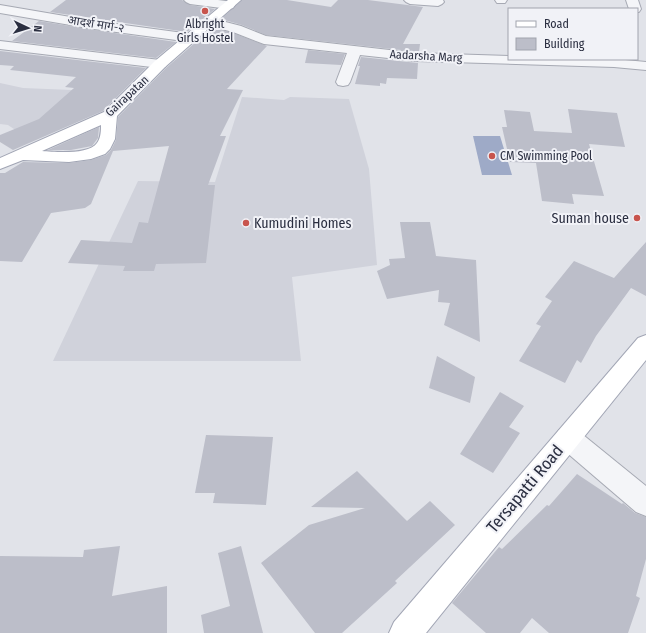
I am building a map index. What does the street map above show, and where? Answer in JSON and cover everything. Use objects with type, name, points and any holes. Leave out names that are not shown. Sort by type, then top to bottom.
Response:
[{"type":"main road","name":"Gairapatan","points":[[0,164],[109,116],[160,64],[232,2]]},
{"type":"main road","points":[[22,155],[63,156],[94,154],[104,147],[108,136],[109,116]]},
{"type":"main road","name":"Tersapatti Road","points":[[405,633],[646,344]]},
{"type":"street","points":[[190,0],[232,2]]},
{"type":"street","points":[[410,0],[438,2]]},
{"type":"street","name":"आदर्श मार्ग-२","points":[[0,9],[94,25],[191,38]]},
{"type":"street","name":"Aadarsha Marg","points":[[210,22],[264,40],[416,57],[508,59]]},
{"type":"street","points":[[0,45],[160,64]]},
{"type":"street","points":[[343,82],[355,51]]},
{"type":"street","name":"Aadarsha Marg","points":[[530,60],[606,62],[646,66]]},
{"type":"street","points":[[568,438],[646,503]]},
{"type":"shaded area","points":[[0,83],[23,88],[72,90],[112,95],[32,141],[8,125],[0,124]]},
{"type":"shaded area","name":"Kumudini Homes","points":[[242,97],[284,100],[290,97],[349,99],[369,169],[377,265],[292,277],[301,361],[53,361],[138,181],[215,182]]},
{"type":"water","name":"CM Swimming Pool","points":[[473,136],[500,136],[512,175],[482,175]]},
{"type":"building","points":[[66,0],[182,0],[190,5],[215,9],[187,32],[50,12]]},
{"type":"building","points":[[242,0],[287,0],[331,7],[338,0],[368,0],[423,7],[403,44],[420,44],[419,52],[266,35],[242,25],[221,19]]},
{"type":"building","points":[[39,21],[176,42],[156,58],[12,41]]},
{"type":"building","points":[[212,28],[233,33],[267,46],[227,89],[243,90],[220,136],[226,136],[208,185],[215,185],[206,263],[156,264],[154,271],[123,271],[125,266],[68,263],[81,240],[132,243],[139,222],[148,223],[169,146],[113,151],[91,204],[85,208],[51,213],[22,262],[0,261],[0,173],[5,173],[23,162],[69,163],[91,160],[106,155],[111,150],[116,140],[118,117],[166,68]]},
{"type":"building","points":[[308,50],[345,54],[341,65],[305,63]]},
{"type":"building","points":[[0,51],[146,68],[103,111],[13,150],[0,142],[0,135],[39,119],[74,88],[65,87],[76,77],[10,70],[14,66],[0,65]]},
{"type":"building","points":[[361,57],[418,63],[417,79],[387,78],[386,84],[380,83],[380,86],[355,84]]},
{"type":"building","points":[[568,109],[617,113],[625,147],[589,144],[604,196],[572,194],[574,204],[542,201],[536,163],[510,162],[502,127],[507,127],[504,110],[530,112],[534,131],[572,133]]},
{"type":"building","points":[[99,127],[98,138],[92,146],[71,150],[48,150]]},
{"type":"building","points":[[400,222],[430,222],[436,256],[476,260],[480,342],[444,325],[450,303],[438,302],[439,290],[387,299],[377,271],[390,265],[389,259],[405,258]]},
{"type":"building","points":[[646,242],[646,296],[631,288],[596,336],[581,363],[577,360],[565,383],[519,361],[541,326],[536,324],[552,301],[545,297],[574,261],[614,278]]},
{"type":"building","points":[[437,356],[475,377],[470,403],[429,388]]},
{"type":"building","points":[[500,392],[524,406],[509,427],[520,433],[493,473],[460,454]]},
{"type":"building","points":[[206,435],[273,437],[266,505],[213,503],[215,493],[195,493]]},
{"type":"building","points":[[357,471],[407,521],[430,501],[455,525],[395,581],[397,583],[342,633],[315,633],[261,563],[309,525],[365,508],[311,507]]},
{"type":"building","points":[[577,474],[622,504],[623,503],[635,513],[646,517],[646,559],[636,596],[640,598],[628,633],[549,633],[532,618],[520,633],[486,633],[452,603],[499,547],[502,549],[547,505],[549,506]]},
{"type":"building","points":[[120,546],[112,596],[167,586],[167,633],[0,633],[0,556],[83,557],[84,550]]},
{"type":"building","points":[[241,546],[263,633],[204,633],[201,615],[230,606],[218,553]]},
{"type":"place","name":"Albright Girls Hostel","points":[[205,11]]},
{"type":"place","name":"CM Swimming Pool","points":[[492,156]]},
{"type":"place","name":"Suman house","points":[[637,218]]},
{"type":"place","name":"Kumudini Homes","points":[[246,223]]}]
